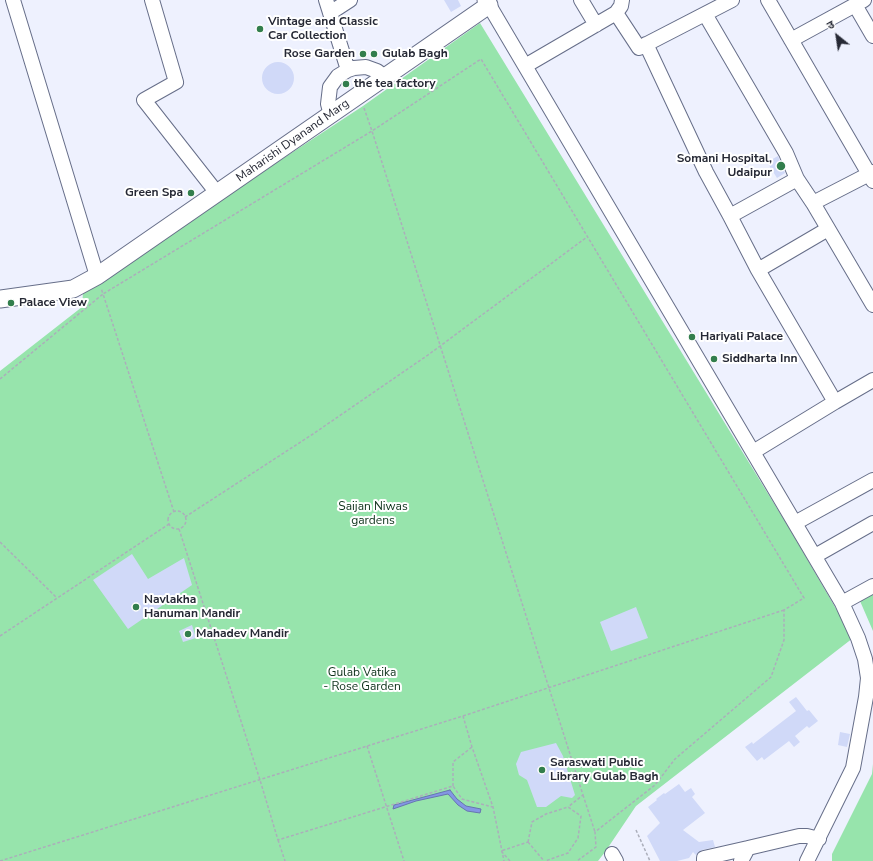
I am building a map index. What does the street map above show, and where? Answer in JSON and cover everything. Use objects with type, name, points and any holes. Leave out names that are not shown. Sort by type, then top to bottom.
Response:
[{"type":"main road","name":"Maharishi Dyanand Marg","points":[[0,299],[73,289],[97,276],[385,77],[488,2]]},
{"type":"street","points":[[13,0],[97,276]]},
{"type":"street","points":[[152,0],[176,82],[144,100],[217,193]]},
{"type":"street","points":[[348,70],[328,6],[350,0]]},
{"type":"street","points":[[581,0],[596,25]]},
{"type":"street","points":[[525,66],[596,25],[619,6],[639,48],[732,0]]},
{"type":"street","points":[[768,0],[872,176],[813,204]]},
{"type":"street","points":[[488,2],[815,556],[842,603],[858,638],[868,678],[853,768],[807,861]]},
{"type":"street","points":[[791,40],[860,3],[873,36]]},
{"type":"street","points":[[706,14],[786,153],[797,179],[873,305]]},
{"type":"street","points":[[646,44],[706,172],[758,270],[835,402]]},
{"type":"street","points":[[331,114],[328,104],[330,87],[338,76],[354,68],[366,67],[385,77]]},
{"type":"street","points":[[730,216],[797,179]]},
{"type":"street","points":[[758,270],[828,229]]},
{"type":"street","points":[[753,452],[873,380]]},
{"type":"street","points":[[795,523],[873,480]]},
{"type":"street","points":[[815,556],[873,523]]},
{"type":"street","points":[[842,603],[873,586]]},
{"type":"street","points":[[704,861],[704,858],[799,836],[819,839]]},
{"type":"street","points":[[742,861],[748,848]]},
{"type":"path","points":[[0,379],[103,294],[372,131],[481,59],[804,598],[784,610],[549,688],[0,861]]},
{"type":"path","points":[[359,95],[372,131],[596,832],[596,847],[577,861]]},
{"type":"path","points":[[185,517],[313,434],[440,345],[587,236]]},
{"type":"path","points":[[103,294],[174,512]]},
{"type":"path","points":[[174,512],[181,512],[185,517],[185,523],[179,529],[172,528],[169,524],[168,517],[174,512]]},
{"type":"path","points":[[0,636],[169,524]]},
{"type":"path","points":[[179,529],[285,861]]},
{"type":"path","points":[[0,542],[57,598]]},
{"type":"path","points":[[596,832],[655,785],[675,759],[771,677],[784,640],[784,610]]},
{"type":"path","points":[[463,716],[493,807],[504,861]]},
{"type":"path","points":[[368,746],[404,861]]},
{"type":"path","points":[[472,747],[453,762],[453,786],[462,799],[493,807]]},
{"type":"path","points":[[278,840],[453,786]]},
{"type":"path","points":[[528,842],[532,822],[546,814],[568,807],[583,795]]},
{"type":"path","points":[[528,842],[545,861],[568,853],[578,838],[582,816],[568,807]]},
{"type":"path","points":[[636,830],[650,861]]},
{"type":"path","points":[[501,851],[528,842]]},
{"type":"path","points":[[501,851],[510,861]]},
{"type":"green space","name":"Saijan Niwas gardens","points":[[480,23],[789,528],[853,638],[636,806],[598,861],[0,861],[0,371],[82,307],[83,293],[107,274],[363,106]]},
{"type":"green space","points":[[873,593],[873,631],[860,601]]},
{"type":"green space","points":[[873,764],[873,861],[832,861],[832,854],[872,774]]},
{"type":"water","points":[[450,790],[457,799],[466,806],[481,809],[480,813],[467,811],[458,805],[448,794],[416,801],[393,809],[394,805]]},
{"type":"building","points":[[444,0],[458,0],[461,6],[451,12]]},
{"type":"building","points":[[275,62],[281,62],[290,66],[294,78],[290,90],[281,94],[275,94],[266,90],[262,81],[262,75],[266,66]]},
{"type":"building","points":[[778,156],[785,173],[777,178],[767,162]]},
{"type":"building","name":"Navlakha Hanuman Mandir","points":[[132,554],[148,579],[184,558],[192,585],[128,629],[93,580]]},
{"type":"building","points":[[636,607],[648,638],[611,651],[600,622]]},
{"type":"building","name":"Mahadev Mandir","points":[[192,625],[196,638],[183,642],[179,631]]},
{"type":"building","points":[[796,697],[807,711],[809,710],[818,721],[809,728],[807,726],[795,736],[800,742],[794,747],[789,741],[764,760],[762,757],[757,761],[745,747],[752,742],[753,744],[796,711],[789,702]]},
{"type":"building","points":[[840,732],[850,734],[847,747],[838,745]]},
{"type":"building","name":"Saraswati Public Library Gulab Bagh","points":[[556,743],[563,756],[575,795],[572,798],[561,796],[546,807],[537,807],[527,780],[519,775],[516,764],[521,752]]},
{"type":"building","points":[[679,784],[685,792],[691,788],[695,794],[692,797],[705,813],[683,830],[699,842],[713,840],[715,847],[702,850],[696,855],[693,852],[689,858],[677,861],[660,861],[647,836],[660,823],[648,807],[664,793],[665,794]]},
{"type":"place","name":"Vintage and Classic Car Collection","points":[[260,29]]},
{"type":"place","name":"Rose Garden","points":[[363,54]]},
{"type":"place","name":"Gulab Bagh","points":[[374,54]]},
{"type":"place","name":"the tea factory","points":[[346,84]]},
{"type":"place","name":"Somani Hospital, Udaipur","points":[[781,166]]},
{"type":"place","name":"Green Spa","points":[[191,193]]},
{"type":"place","name":"Palace View","points":[[11,303]]},
{"type":"place","name":"Hariyali Palace","points":[[692,337]]},
{"type":"place","name":"Siddharta Inn","points":[[714,359]]},
{"type":"place","name":"Navlakha Hanuman Mandir","points":[[136,607]]},
{"type":"place","name":"Mahadev Mandir","points":[[188,634]]},
{"type":"place","name":"Saraswati Public Library Gulab Bagh","points":[[542,770]]},
{"type":"park label","name":"Gulab Vatika - Rose Garden","points":[[362,680]]}]
